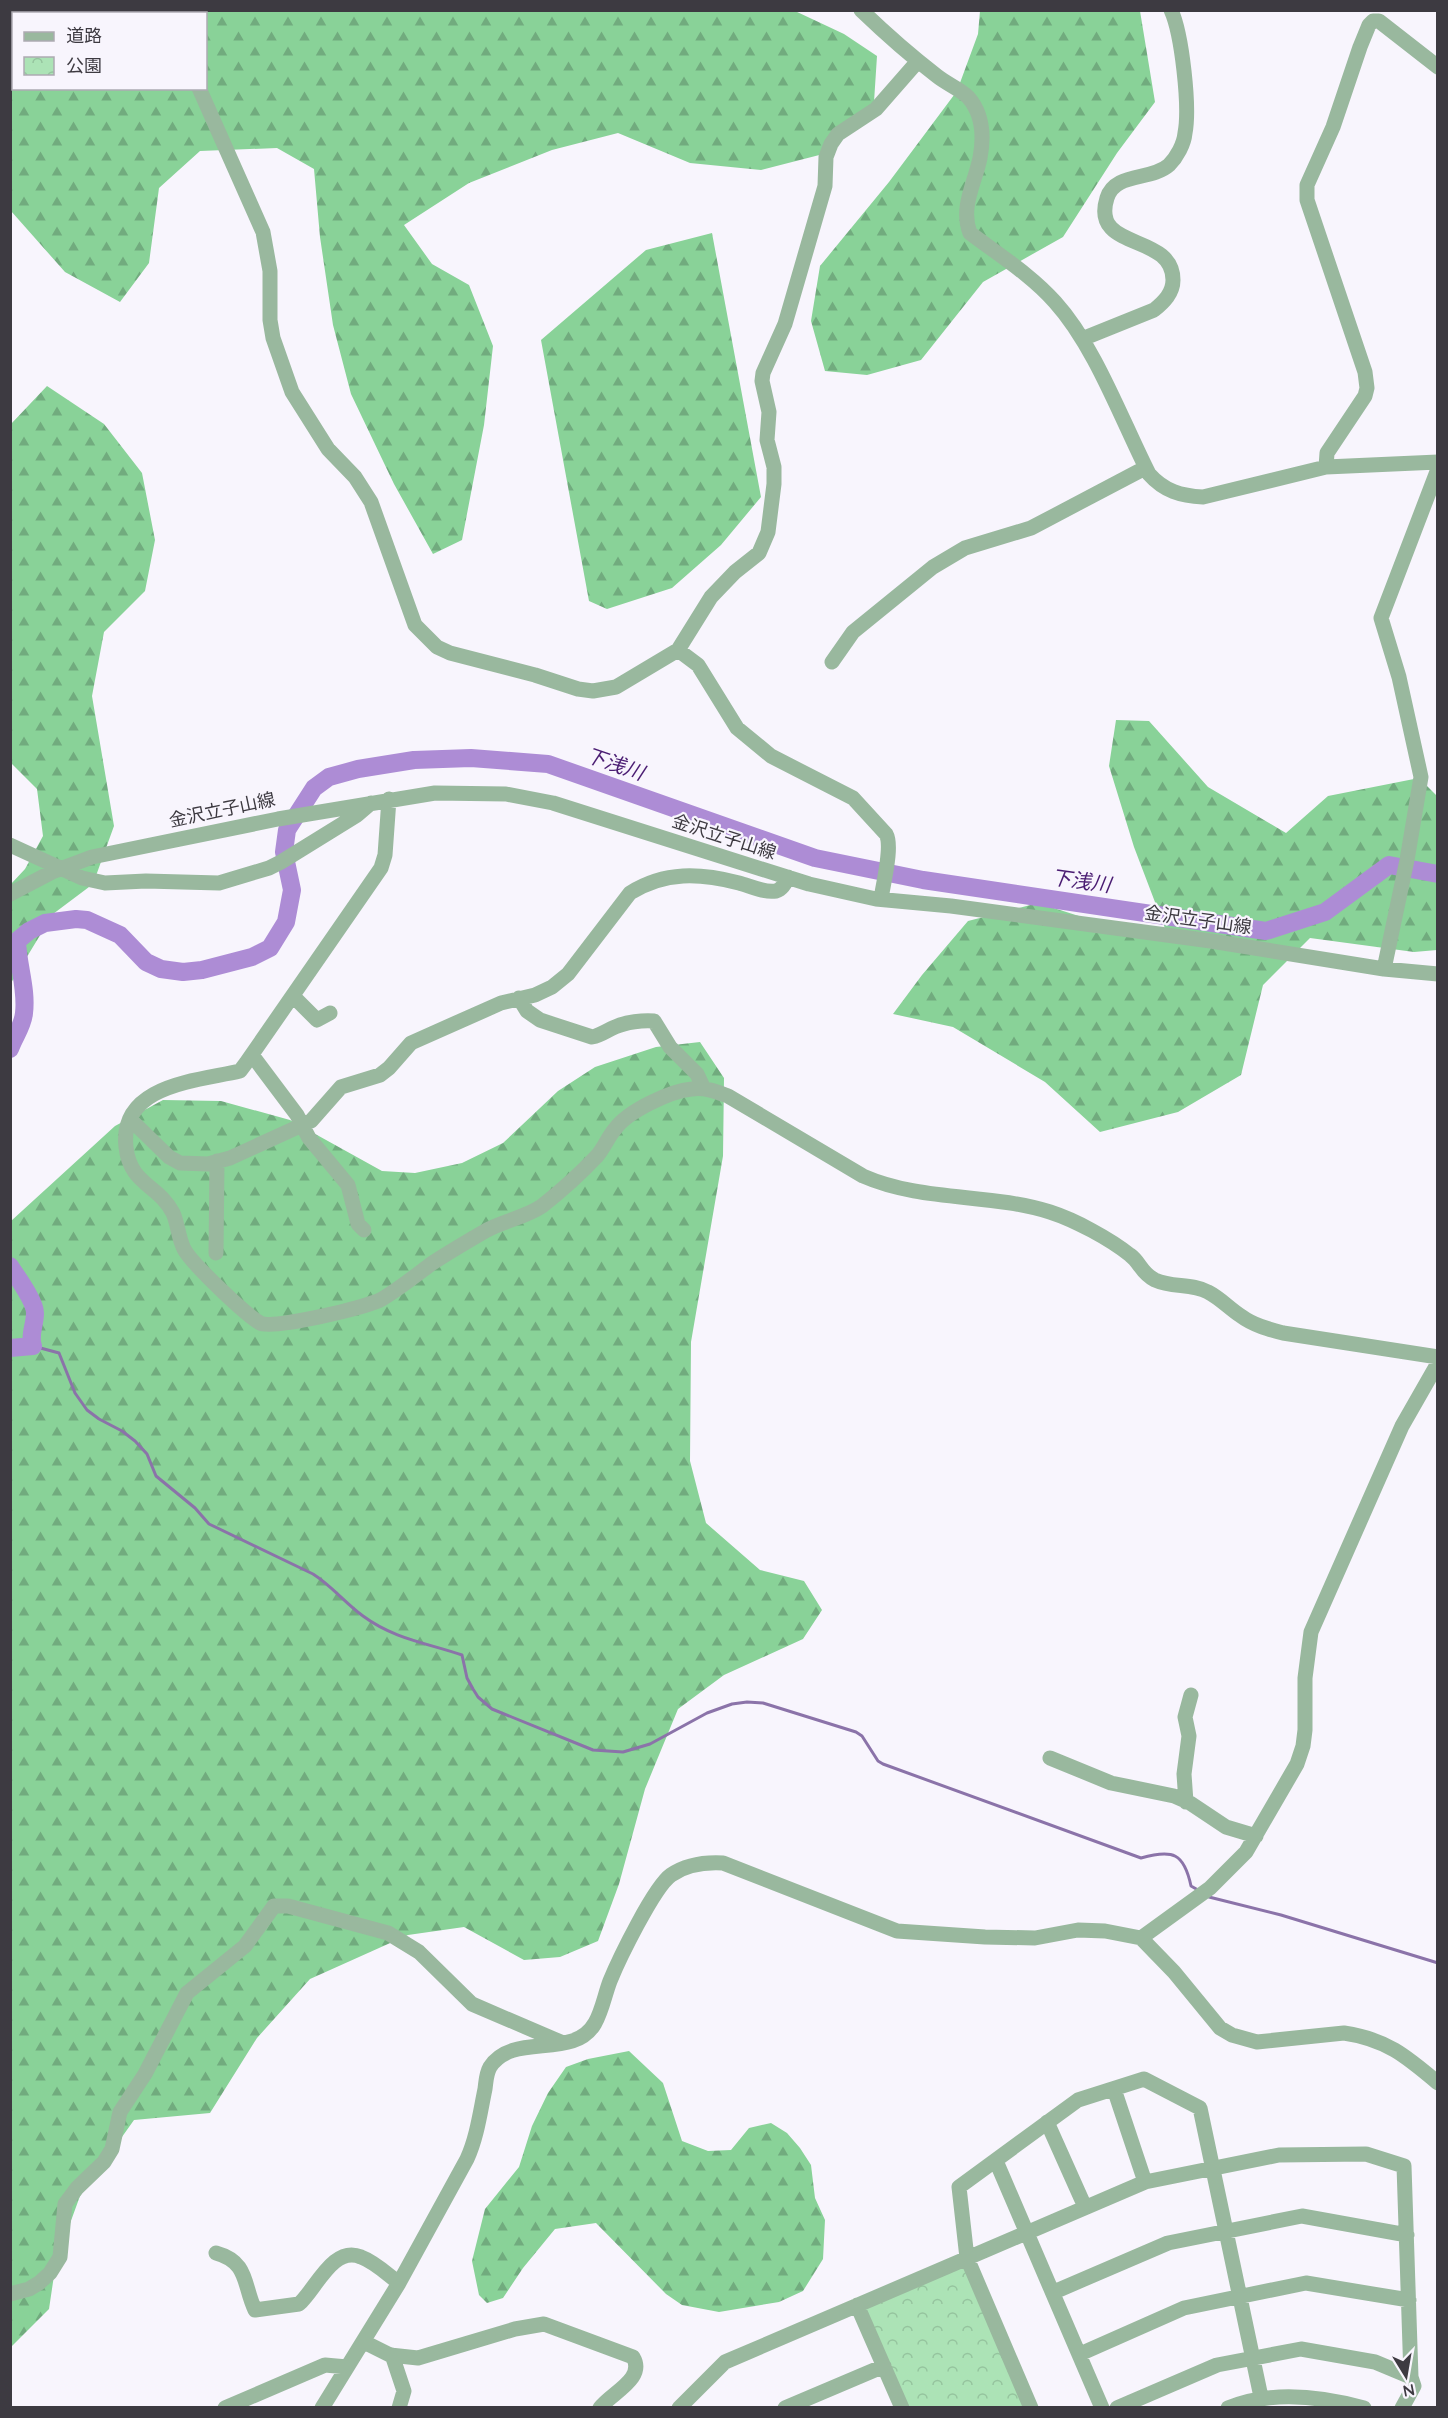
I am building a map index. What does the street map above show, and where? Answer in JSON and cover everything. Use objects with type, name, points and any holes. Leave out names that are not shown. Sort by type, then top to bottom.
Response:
[{"type":"street","points":[[861,10],[918,61],[967,96],[974,107],[981,125],[983,140],[965,215],[970,233],[1056,302],[1082,339],[1145,468],[1158,485],[1184,496],[1203,497],[1326,467],[1437,462]]},
{"type":"street","points":[[1082,339],[1154,310],[1163,303],[1173,284],[1172,270],[1166,258],[1118,235],[1107,223],[1104,212],[1107,197],[1118,183],[1163,169],[1178,153],[1183,142],[1186,125],[1183,66],[1177,27],[1171,10]]},
{"type":"street","points":[[1326,467],[1327,453],[1365,396],[1367,388],[1365,372],[1307,200],[1307,185],[1333,127],[1369,25],[1373,21],[1379,21],[1437,67]]},
{"type":"street","points":[[200,90],[263,232],[270,271],[270,320],[289,386],[315,431],[355,477],[371,502],[411,615],[421,632],[437,647],[450,653],[536,675],[578,690],[593,692],[624,684],[678,650],[704,606],[727,579],[759,553],[768,532],[774,484],[774,466],[767,440],[769,412],[762,381],[763,372],[785,324],[825,186],[826,157],[838,134],[876,109],[918,61]]},
{"type":"street","points":[[832,662],[853,632],[933,567],[965,548],[1031,528],[1145,468]]},
{"type":"street","points":[[1384,969],[1407,860],[1421,777],[1399,677],[1381,618],[1433,495],[1437,469]]},
{"type":"street","points":[[678,650],[698,665],[737,728],[771,756],[853,798],[886,834],[888,850],[881,899]]},
{"type":"street","name":"金沢立子山線","points":[[10,894],[61,869],[92,857],[278,819],[435,793],[506,794],[553,802],[788,877],[881,899],[951,906],[1211,941],[1384,969],[1437,974]]},
{"type":"street","points":[[389,799],[385,855],[381,868],[240,1071],[171,1085],[137,1107],[130,1119],[126,1142],[129,1163],[134,1173],[173,1214],[186,1252],[220,1289],[262,1324],[273,1325],[310,1319],[380,1300],[434,1262],[489,1229],[540,1207],[598,1155],[616,1127],[643,1107],[667,1095],[693,1088],[728,1096],[863,1176],[883,1185],[989,1200],[1050,1212],[1077,1224],[1133,1256],[1141,1271],[1155,1280],[1173,1286],[1207,1291],[1242,1318],[1262,1327],[1282,1333],[1437,1357]]},
{"type":"street","points":[[10,845],[82,878],[105,884],[146,881],[219,883],[269,868],[285,860],[357,815],[370,803]]},
{"type":"street","points":[[130,1119],[169,1157],[180,1163],[208,1164],[217,1161],[311,1121],[341,1087],[380,1075],[411,1043],[501,1003],[552,987],[568,974],[630,893],[644,884],[682,874],[711,877],[762,890],[776,891],[783,887],[788,877]]},
{"type":"street","points":[[293,996],[317,1020],[330,1013]]},
{"type":"street","points":[[519,998],[527,1011],[540,1020],[592,1036],[600,1035],[615,1026],[639,1021],[654,1021],[676,1054],[697,1074],[704,1089]]},
{"type":"street","points":[[252,1055],[280,1089],[309,1138],[348,1185],[358,1224],[364,1230]]},
{"type":"street","points":[[216,1253],[217,1161]]},
{"type":"street","points":[[1141,1938],[1210,1888],[1245,1852],[1257,1836],[1296,1764],[1303,1746],[1305,1678],[1311,1632],[1402,1426],[1437,1363]]},
{"type":"street","points":[[1186,1802],[1184,1774],[1190,1736],[1185,1717],[1191,1695]]},
{"type":"street","points":[[1050,1758],[1111,1783],[1163,1793],[1186,1802],[1226,1827],[1257,1836]]},
{"type":"street","points":[[322,2408],[399,2283],[471,2150],[489,2069],[499,2058],[510,2052],[563,2043],[584,2036],[595,2023],[610,1980],[659,1887],[669,1876],[680,1869],[706,1862],[723,1863],[897,1931],[1035,1938],[1078,1930],[1105,1930],[1141,1938],[1220,2028],[1232,2035],[1257,2042],[1326,2034],[1358,2035],[1387,2045],[1404,2054],[1437,2083]]},
{"type":"street","points":[[10,2294],[29,2289],[39,2283],[60,2257],[65,2204],[76,2188],[104,2162],[111,2150],[120,2112],[146,2074],[187,1994],[245,1946],[274,1906],[288,1906],[388,1933],[419,1952],[472,2004],[563,2043]]},
{"type":"street","points":[[1031,2408],[967,2258],[959,2187],[1077,2100],[1144,2079],[1200,2108],[1261,2397]]},
{"type":"street","points":[[1114,2089],[1145,2182]]},
{"type":"street","points":[[1047,2122],[1085,2207]]},
{"type":"street","points":[[680,2407],[725,2362],[1145,2182],[1279,2155],[1366,2154],[1404,2166],[1411,2377],[1414,2386],[1402,2408]]},
{"type":"street","points":[[996,2161],[1102,2408]]},
{"type":"street","points":[[1054,2292],[1168,2242],[1302,2216],[1407,2235]]},
{"type":"street","points":[[216,2253],[233,2261],[240,2268],[245,2276],[255,2310],[299,2304],[336,2260],[342,2256],[363,2257],[399,2283]]},
{"type":"street","points":[[1080,2354],[1184,2308],[1306,2283],[1409,2300]]},
{"type":"street","points":[[857,2305],[902,2408]]},
{"type":"street","points":[[364,2342],[392,2355],[418,2358],[515,2329],[544,2324],[633,2357],[636,2366],[634,2377],[600,2408]]},
{"type":"street","points":[[1118,2408],[1217,2365],[1301,2349],[1375,2362],[1411,2377]]},
{"type":"street","points":[[392,2355],[404,2391],[399,2408]]},
{"type":"street","points":[[225,2408],[325,2365],[348,2367]]},
{"type":"street","points":[[785,2408],[884,2366]]},
{"type":"street","points":[[1228,2408],[1261,2397],[1332,2400],[1364,2408]]},
{"type":"green space","points":[[11,11],[795,11],[844,34],[877,56],[874,102],[831,152],[761,170],[690,163],[618,133],[552,150],[469,183],[404,225],[432,264],[469,285],[493,346],[484,425],[462,540],[433,554],[394,484],[351,394],[333,325],[320,237],[314,169],[277,148],[200,151],[159,188],[149,263],[120,302],[65,272],[11,211]]},
{"type":"green space","points":[[980,11],[1140,11],[1155,102],[1117,153],[1063,237],[983,282],[921,360],[867,375],[825,371],[811,321],[820,266],[889,182],[957,91],[978,34]]},
{"type":"green space","points":[[712,233],[761,497],[721,545],[672,588],[607,609],[589,601],[541,340],[646,250]]},
{"type":"green space","points":[[47,386],[104,424],[142,473],[155,540],[145,591],[104,632],[92,696],[114,826],[93,884],[53,914],[11,983],[11,884],[25,869],[43,836],[37,789],[11,763],[11,424]]},
{"type":"green space","points":[[1116,720],[1149,721],[1208,787],[1286,833],[1328,796],[1419,778],[1437,796],[1437,950],[1414,952],[1310,938],[1263,985],[1241,1075],[1178,1112],[1100,1132],[1045,1082],[953,1027],[893,1014],[922,975],[968,921],[1038,903],[1126,931],[1166,931],[1134,847],[1109,766]]},
{"type":"green space","points":[[700,1042],[724,1078],[723,1156],[691,1342],[690,1461],[706,1523],[760,1570],[804,1581],[822,1610],[803,1639],[724,1675],[678,1709],[645,1789],[619,1884],[598,1941],[560,1957],[524,1960],[464,1927],[408,1935],[310,1979],[257,2038],[210,2113],[134,2120],[80,2196],[56,2262],[49,2309],[11,2347],[11,1221],[115,1126],[163,1100],[221,1101],[290,1120],[382,1171],[415,1173],[462,1163],[503,1143],[558,1091],[595,1067],[656,1047]]},
{"type":"green space","points":[[629,2051],[663,2083],[682,2141],[708,2151],[731,2150],[749,2128],[771,2123],[787,2133],[800,2148],[811,2165],[815,2198],[825,2220],[823,2259],[803,2291],[779,2302],[719,2312],[682,2305],[666,2294],[596,2223],[555,2229],[523,2268],[503,2298],[487,2303],[479,2295],[472,2261],[485,2209],[519,2167],[532,2126],[548,2093],[566,2067],[588,2059]]},
{"type":"green space","points":[[965,2265],[1025,2407],[907,2407],[864,2308]]},
{"type":"waterway","name":"下浅川","points":[[10,1049],[22,1022],[25,1004],[17,941],[29,931],[45,923],[87,920],[120,935],[146,962],[161,969],[183,972],[202,970],[252,957],[270,948],[286,922],[292,890],[284,852],[287,830],[314,788],[329,777],[358,769],[414,760],[471,758],[548,764],[815,858],[923,880],[1266,931],[1325,912],[1389,865],[1438,874]]},
{"type":"waterway","name":"下浅川","points":[[10,1266],[29,1296],[35,1313],[33,1346],[10,1348]]},
{"type":"waterway","points":[[33,1346],[59,1353],[75,1393],[87,1410],[135,1441],[147,1454],[156,1476],[195,1508],[209,1524],[313,1574],[375,1624],[411,1640],[462,1655],[467,1678],[473,1689],[478,1697],[492,1709],[593,1750],[623,1752],[650,1744],[707,1713],[732,1704],[763,1703],[856,1732],[862,1736],[878,1761],[883,1764],[1141,1858],[1161,1854],[1175,1856],[1185,1866],[1191,1886],[1198,1890]]},
{"type":"waterway","points":[[1209,1897],[1281,1915],[1438,1963]]}]
